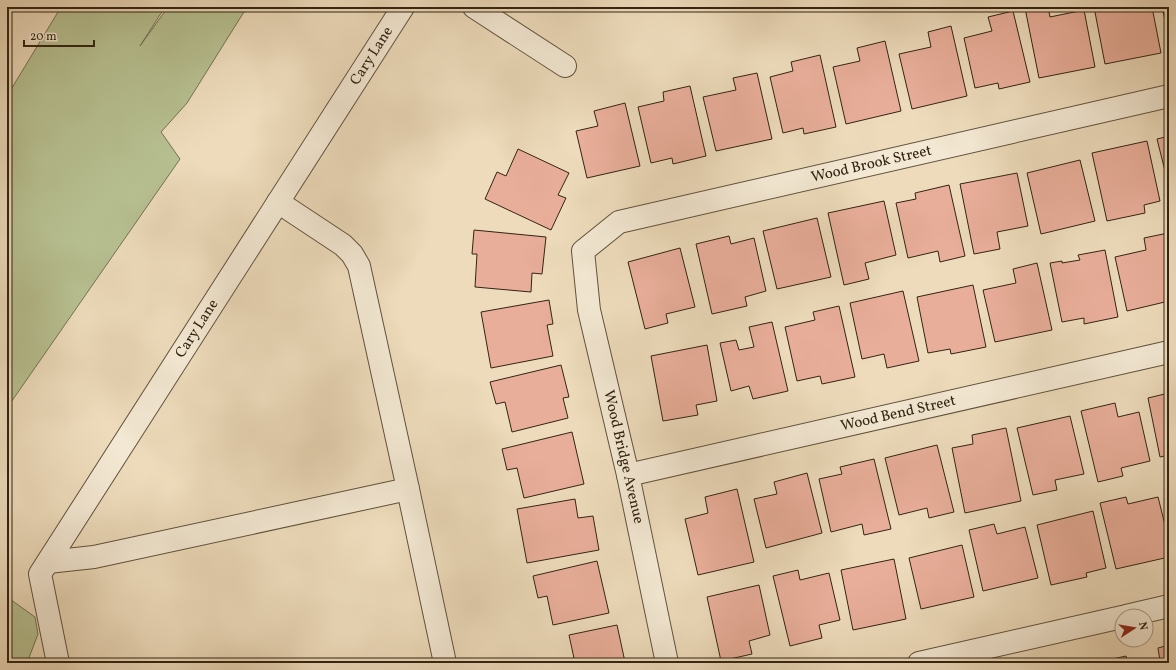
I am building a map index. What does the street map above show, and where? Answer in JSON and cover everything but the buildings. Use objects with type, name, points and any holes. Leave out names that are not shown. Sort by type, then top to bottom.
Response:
[{"type":"street","name":"Cary Lane","points":[[58,663],[40,574],[403,7]]},
{"type":"street","points":[[474,7],[565,66]]},
{"type":"street","name":"Wood Brook Street","points":[[583,251],[619,222],[1169,96]]},
{"type":"street","points":[[278,202],[343,245],[352,254],[358,266],[445,663]]},
{"type":"street","name":"Wood Bridge Avenue","points":[[583,251],[589,310],[628,475],[667,663]]},
{"type":"street","name":"Wood Bend Street","points":[[628,475],[1169,352]]},
{"type":"street","points":[[48,562],[94,557],[408,489]]},
{"type":"street","points":[[1154,609],[1169,606]]},
{"type":"street","points":[[919,663],[1114,619]]},
{"type":"green space","points":[[61,7],[165,7],[140,46],[168,7],[247,7],[187,103],[161,132],[180,159],[7,408],[7,96]]},
{"type":"green space","points":[[7,597],[35,617],[38,634],[27,663],[7,663]]}]
